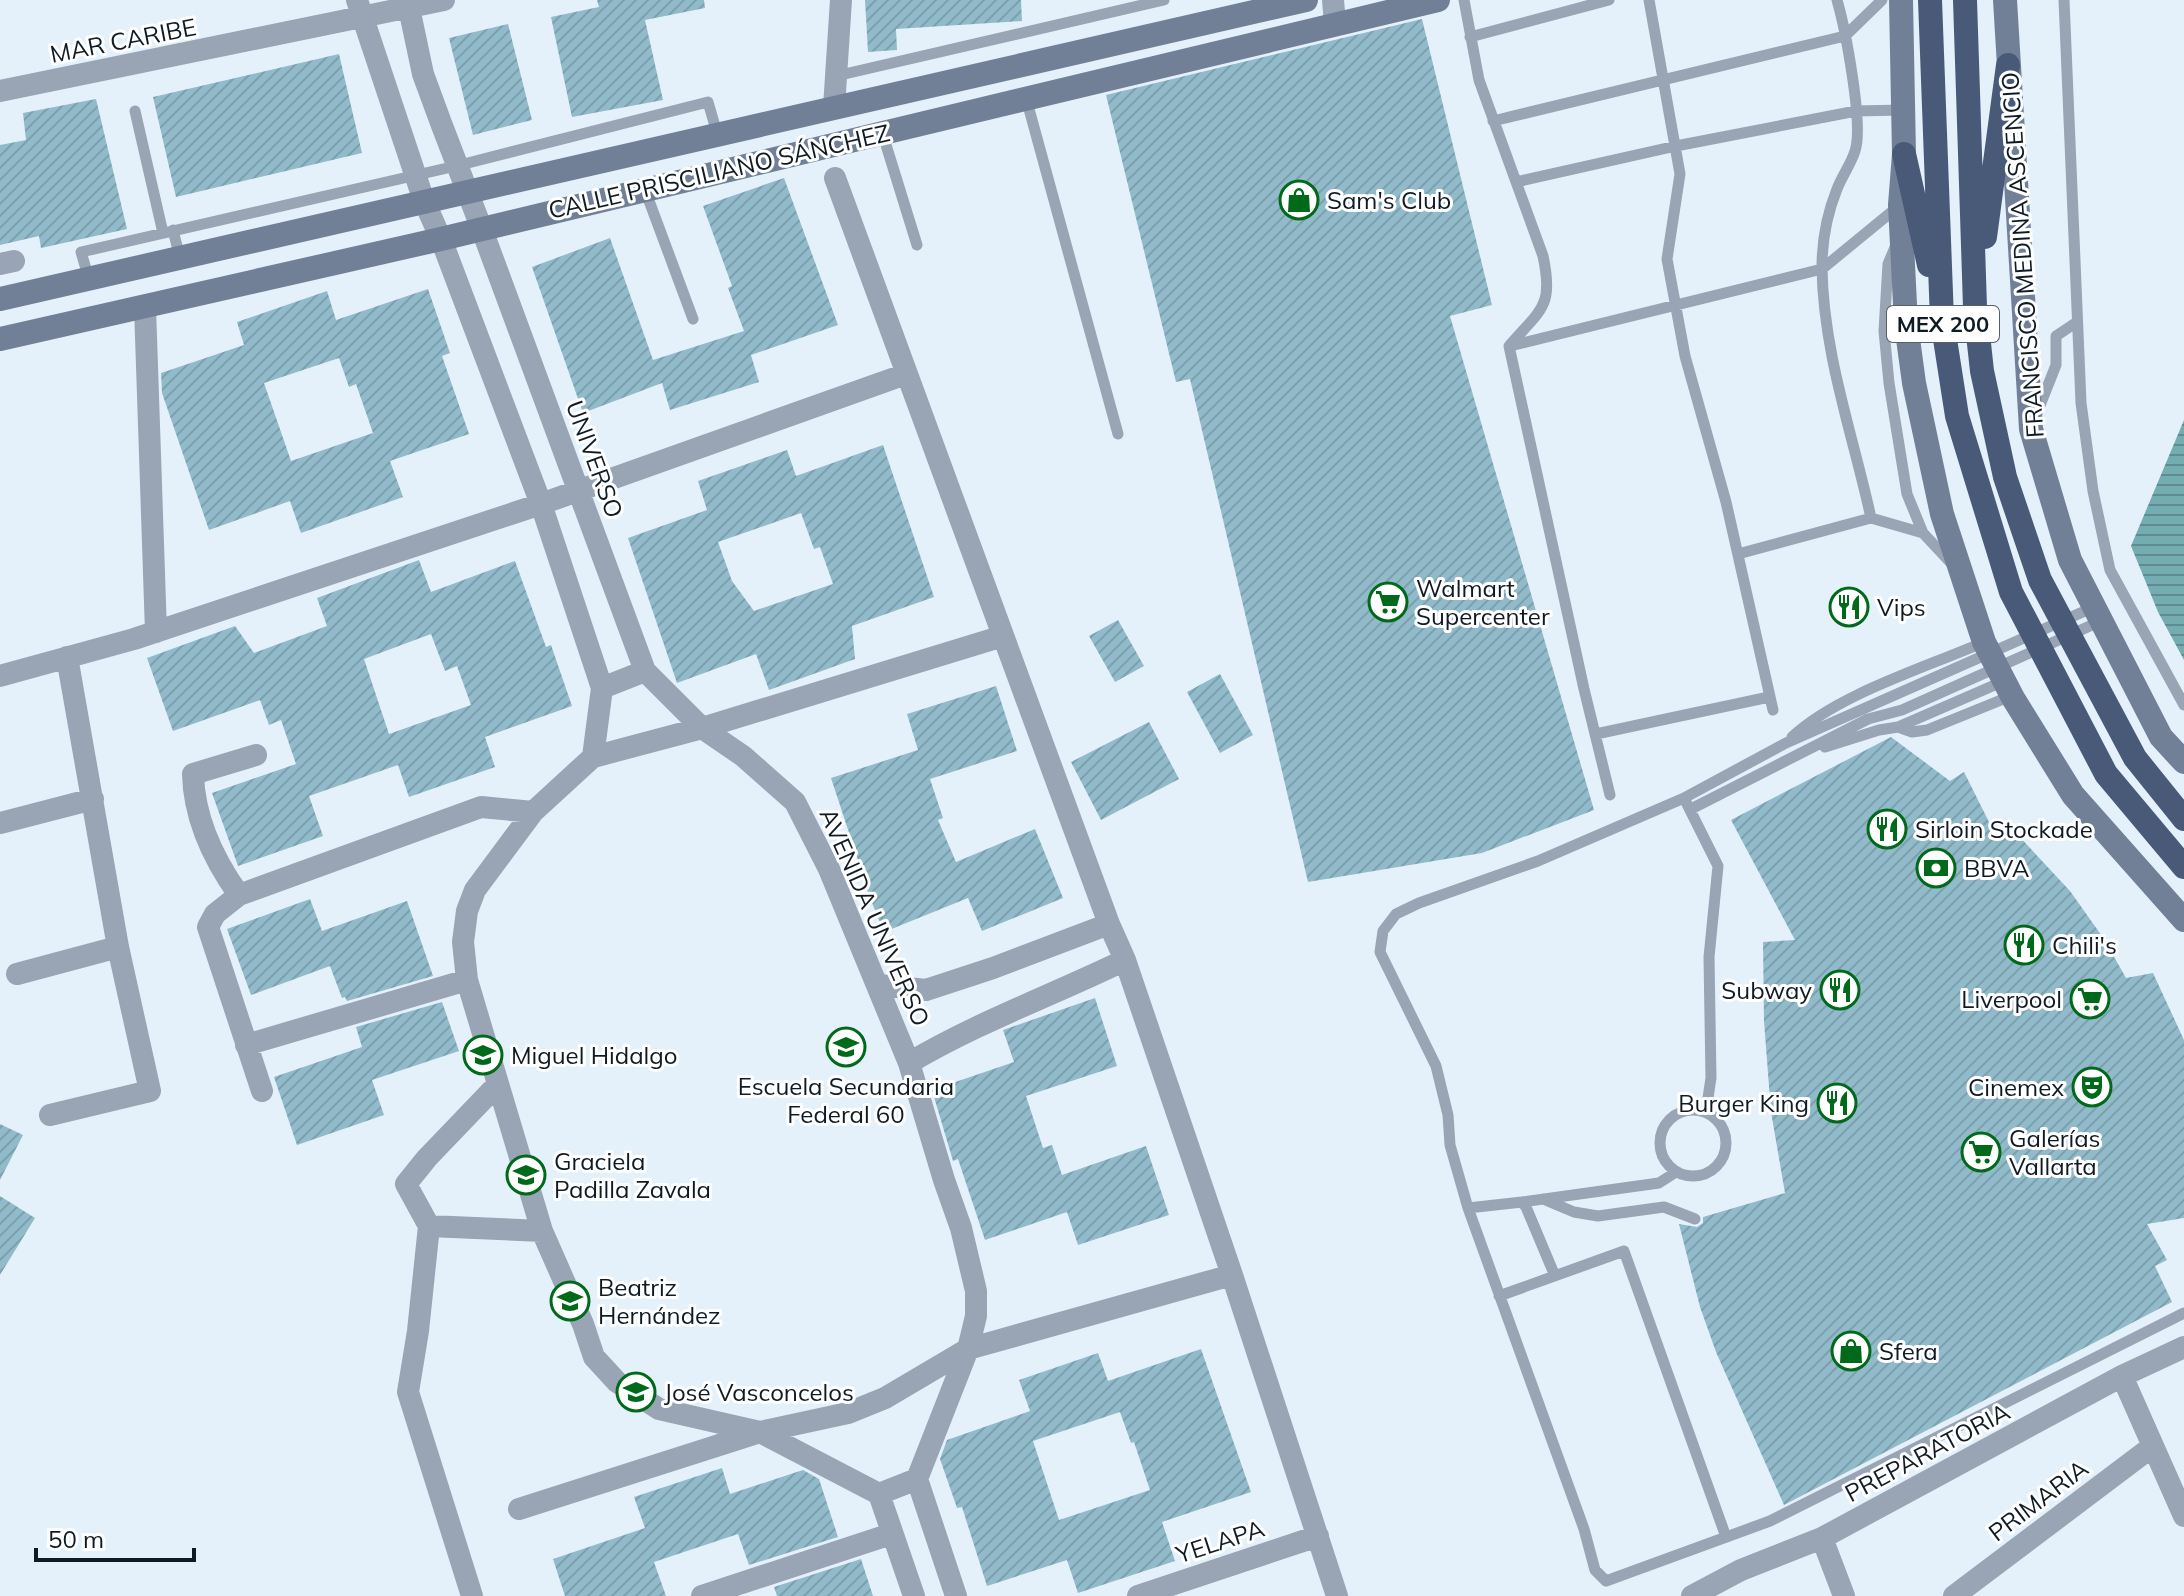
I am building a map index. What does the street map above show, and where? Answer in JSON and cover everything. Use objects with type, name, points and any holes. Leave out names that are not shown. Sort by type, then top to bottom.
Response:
[{"type":"highway","name":"MEX 200","points":[[1930,0],[1942,320],[1957,416],[2011,592],[2106,774],[2184,867]]},
{"type":"highway","name":"FRANCISCO MEDINA ASCENCIO","points":[[1965,0],[1975,307],[1982,371],[2005,477],[2040,580],[2135,758],[2184,819]]},
{"type":"highway","points":[[1975,307],[2008,65]]},
{"type":"highway","points":[[1904,154],[1942,320]]},
{"type":"main road","name":"CALLE PRISCILIANO SÁNCHEZ","points":[[0,299],[1306,0]]},
{"type":"main road","name":"CALLE PRISCILIANO SÁNCHEZ","points":[[0,339],[441,239],[1026,97],[1334,12],[1438,0]]},
{"type":"main road","points":[[1901,0],[1904,154],[1900,205],[1906,324],[1914,383],[1942,514],[1997,668],[2073,795],[2184,920]]},
{"type":"main road","name":"FRANCISCO MEDINA ASCENCIO","points":[[2005,0],[2031,429],[2070,560],[2161,737],[2184,762]]},
{"type":"street","name":"MAR CARIBE","points":[[0,91],[360,9],[444,0]]},
{"type":"street","points":[[834,107],[841,0]]},
{"type":"street","name":"UNIVERSO","points":[[409,4],[423,74],[645,671],[702,728]]},
{"type":"street","points":[[360,9],[424,201],[541,504],[602,688],[593,757]]},
{"type":"street","points":[[835,178],[1109,924],[1125,960],[1337,1596]]},
{"type":"street","points":[[145,307],[156,632]]},
{"type":"street","points":[[0,676],[156,632],[541,504],[906,374]]},
{"type":"street","points":[[914,1596],[879,1494],[760,1432],[659,1409],[617,1382],[594,1357],[583,1324],[542,1231],[467,980],[463,958],[467,911],[486,873],[533,812],[593,757],[702,728],[1003,636]]},
{"type":"street","points":[[50,1115],[150,1091],[118,947],[67,657]]},
{"type":"street","points":[[602,688],[645,671]]},
{"type":"street","name":"AVENIDA UNIVERSO","points":[[702,728],[743,756],[795,802],[829,869],[879,985],[909,1063],[961,1228],[976,1291],[976,1316],[968,1349]]},
{"type":"street","points":[[239,895],[218,866],[193,798],[193,774],[256,755]]},
{"type":"street","points":[[0,823],[93,799]]},
{"type":"street","points":[[262,1091],[208,927],[215,914],[239,895],[481,807],[533,812]]},
{"type":"street","points":[[879,985],[926,990],[1109,924]]},
{"type":"street","points":[[17,974],[118,947]]},
{"type":"street","points":[[909,1063],[987,1021],[1125,960]]},
{"type":"street","points":[[246,1045],[467,980]]},
{"type":"street","points":[[472,1596],[408,1392],[429,1226],[406,1184],[498,1084]]},
{"type":"street","points":[[429,1226],[542,1231]]},
{"type":"street","points":[[519,1509],[760,1432],[848,1413],[885,1398],[968,1349],[1232,1275]]},
{"type":"street","name":"PREPARATORIA","points":[[1692,1596],[1741,1570],[1822,1538],[2122,1376],[2184,1347]]},
{"type":"street","points":[[956,1596],[917,1479],[968,1349]]},
{"type":"street","points":[[2122,1376],[2184,1516]]},
{"type":"street","name":"PRIMARIA","points":[[1954,1596],[2153,1446]]},
{"type":"street","points":[[879,1494],[917,1479]]},
{"type":"street","points":[[702,1596],[891,1534]]},
{"type":"street","name":"YELAPA","points":[[1138,1596],[1318,1536]]},
{"type":"street","points":[[1822,1538],[1844,1596]]},
{"type":"lane","points":[[836,76],[1164,0]]},
{"type":"lane","points":[[1464,0],[1479,80],[1543,256],[1549,285],[1544,305],[1509,346]]},
{"type":"lane","points":[[1470,37],[1609,0]]},
{"type":"lane","points":[[1649,0],[1680,174],[1667,259],[1685,356],[1738,554],[1773,710]]},
{"type":"lane","points":[[1837,0],[1856,111],[1856,149],[1836,190],[1823,240],[1822,269],[1832,364],[1871,518]]},
{"type":"lane","points":[[1493,121],[1845,36],[1882,0]]},
{"type":"lane","points":[[2064,0],[2077,322],[2083,418],[2093,491],[2110,570],[2184,705]]},
{"type":"lane","points":[[1026,97],[1118,434]]},
{"type":"lane","points":[[89,279],[81,252],[456,166],[708,102],[717,133]]},
{"type":"lane","points":[[1516,182],[1676,146],[1856,111],[1903,110]]},
{"type":"lane","points":[[135,111],[168,232],[180,258]]},
{"type":"lane","points":[[882,132],[917,245]]},
{"type":"lane","points":[[644,190],[693,319]]},
{"type":"lane","points":[[1509,346],[1822,269],[1900,205]]},
{"type":"lane","points":[[1901,234],[1888,264],[1884,331],[1907,494],[1923,533],[1961,574]]},
{"type":"lane","points":[[2031,429],[2056,365],[2056,336],[2077,322]]},
{"type":"lane","points":[[1509,346],[1610,795]]},
{"type":"lane","points":[[1738,554],[1871,518],[1923,533]]},
{"type":"lane","points":[[1795,755],[1879,730],[1898,727],[1912,732],[1927,730],[1997,668],[2037,641],[2098,614]]},
{"type":"lane","points":[[1691,809],[1868,719],[1902,710],[1997,668],[2037,641]]},
{"type":"lane","points":[[1997,668],[1836,705],[1786,743],[1684,798],[1538,861],[1396,914],[1383,931],[1380,952],[1436,1066],[1448,1115],[1450,1145],[1468,1208],[1584,1529],[1595,1570],[1606,1581],[1770,1521],[2181,1313]]},
{"type":"lane","points":[[1596,734],[1769,697]]},
{"type":"lane","points":[[1684,798],[1718,866],[1709,957],[1711,1078],[1706,1111]]},
{"type":"lane","points":[[1687,1110],[1706,1111],[1723,1126],[1727,1147],[1717,1167],[1698,1177],[1676,1172],[1662,1156],[1660,1136],[1669,1119],[1687,1110]]},
{"type":"lane","points":[[1468,1208],[1659,1183],[1676,1172]]},
{"type":"lane","points":[[1542,1199],[1574,1212],[1598,1216],[1664,1207],[1695,1219]]},
{"type":"lane","points":[[1522,1202],[1555,1276]]},
{"type":"lane","points":[[1499,1296],[1624,1251],[1726,1537]]},
{"type":"water","points":[[2184,420],[2184,660],[2158,612],[2131,546]]},
{"type":"building","points":[[597,0],[704,0],[705,8],[645,20],[663,100],[572,117],[551,17],[599,7]]},
{"type":"building","points":[[865,0],[1021,0],[1022,21],[896,29],[897,50],[868,52]]},
{"type":"building","points":[[1422,19],[1492,305],[1450,316],[1594,810],[1482,853],[1308,882],[1190,379],[1176,382],[1106,95]]},
{"type":"building","points":[[508,24],[532,120],[473,135],[449,38]]},
{"type":"building","points":[[339,54],[362,153],[176,197],[153,97]]},
{"type":"building","points":[[96,99],[127,229],[41,248],[39,236],[0,245],[0,145],[26,140],[23,113]]},
{"type":"building","points":[[784,178],[838,325],[751,355],[759,382],[670,410],[662,383],[583,413],[532,267],[610,238],[653,360],[744,331],[728,288],[732,286],[703,206]]},
{"type":"building","points":[[428,289],[450,353],[442,356],[469,434],[390,461],[403,497],[301,533],[290,501],[209,530],[162,393],[161,373],[244,345],[237,322],[327,291],[336,320]],"holes":[[[339,358],[349,387],[356,384],[373,433],[291,461],[264,383]]]},
{"type":"building","points":[[883,445],[934,597],[852,626],[855,659],[769,690],[756,654],[677,683],[628,538],[707,510],[698,481],[787,450],[796,476]],"holes":[[[801,513],[814,549],[820,547],[833,584],[754,611],[732,581],[718,542]]]},
{"type":"building","points":[[419,560],[431,592],[515,561],[546,647],[551,645],[572,706],[485,737],[495,767],[409,797],[398,765],[309,796],[323,836],[238,866],[212,793],[296,764],[281,720],[269,725],[260,700],[173,731],[147,658],[235,626],[254,653],[327,626],[317,598]],"holes":[[[431,634],[445,671],[457,666],[471,705],[389,734],[364,659]]]},
{"type":"building","points":[[1118,620],[1144,666],[1115,682],[1089,636]]},
{"type":"building","points":[[1220,674],[1253,735],[1220,753],[1187,692]]},
{"type":"building","points":[[996,686],[1017,751],[930,779],[943,818],[938,820],[956,862],[1035,829],[1063,898],[982,931],[968,898],[884,932],[856,864],[859,863],[831,778],[918,750],[907,714]]},
{"type":"building","points":[[1149,722],[1179,779],[1101,820],[1071,762]]},
{"type":"building","name":"Galerías Vallarta","points":[[1891,737],[1950,781],[1964,772],[1990,824],[2003,819],[2070,891],[2104,939],[2126,978],[2153,973],[2184,1040],[2184,1218],[2147,1224],[2167,1260],[2155,1266],[2172,1302],[1784,1505],[1716,1352],[1700,1307],[1679,1224],[1697,1227],[1703,1223],[1703,1217],[1785,1193],[1771,1112],[1764,1021],[1763,942],[1795,940],[1731,820]]},
{"type":"building","points":[[310,899],[322,931],[407,901],[433,976],[347,1001],[345,997],[342,998],[330,966],[251,995],[227,929]]},
{"type":"building","points":[[1095,998],[1117,1066],[1026,1096],[1043,1148],[1052,1145],[1062,1175],[1146,1146],[1169,1215],[1078,1245],[1067,1212],[985,1240],[958,1159],[953,1161],[932,1090],[1014,1062],[1003,1030]]},
{"type":"building","points":[[442,1002],[459,1051],[372,1080],[384,1115],[297,1145],[274,1077],[362,1047],[356,1027]]},
{"type":"building","points":[[0,1124],[23,1135],[0,1180]]},
{"type":"building","points":[[0,1196],[35,1218],[0,1275]]},
{"type":"building","points":[[1201,1349],[1251,1492],[1162,1522],[1175,1561],[1078,1593],[1067,1560],[987,1586],[962,1507],[957,1508],[940,1459],[947,1440],[1030,1411],[1019,1380],[1098,1353],[1108,1381]],"holes":[[[1120,1412],[1131,1443],[1134,1442],[1150,1490],[1059,1520],[1033,1441]]]},
{"type":"building","points":[[722,1468],[730,1494],[803,1470],[819,1479],[838,1537],[749,1565],[738,1534],[654,1562],[666,1596],[565,1596],[553,1559],[645,1528],[634,1497]]},
{"type":"building","points":[[861,1559],[873,1596],[777,1596],[774,1587]]},
{"type":"place","name":"Sam's Club","points":[[1299,200]]},
{"type":"place","name":"Walmart Supercenter","points":[[1388,602]]},
{"type":"place","name":"Vips","points":[[1849,607]]},
{"type":"place","name":"Sirloin Stockade","points":[[1887,829]]},
{"type":"place","name":"BBVA","points":[[1936,868]]},
{"type":"place","name":"Chili's","points":[[2024,945]]},
{"type":"place","name":"Subway","points":[[1840,990]]},
{"type":"place","name":"Liverpool","points":[[2090,999]]},
{"type":"place","name":"Escuela Secundaria Federal 60","points":[[846,1047]]},
{"type":"place","name":"Miguel Hidalgo","points":[[483,1055]]},
{"type":"place","name":"Cinemex","points":[[2092,1087]]},
{"type":"place","name":"Burger King","points":[[1837,1103]]},
{"type":"place","name":"Galerías Vallarta","points":[[1981,1152]]},
{"type":"place","name":"Graciela Padilla Zavala","points":[[526,1175]]},
{"type":"place","name":"Beatriz Hernández","points":[[570,1301]]},
{"type":"place","name":"Sfera","points":[[1851,1351]]},
{"type":"place","name":"José Vasconcelos","points":[[636,1392]]}]
